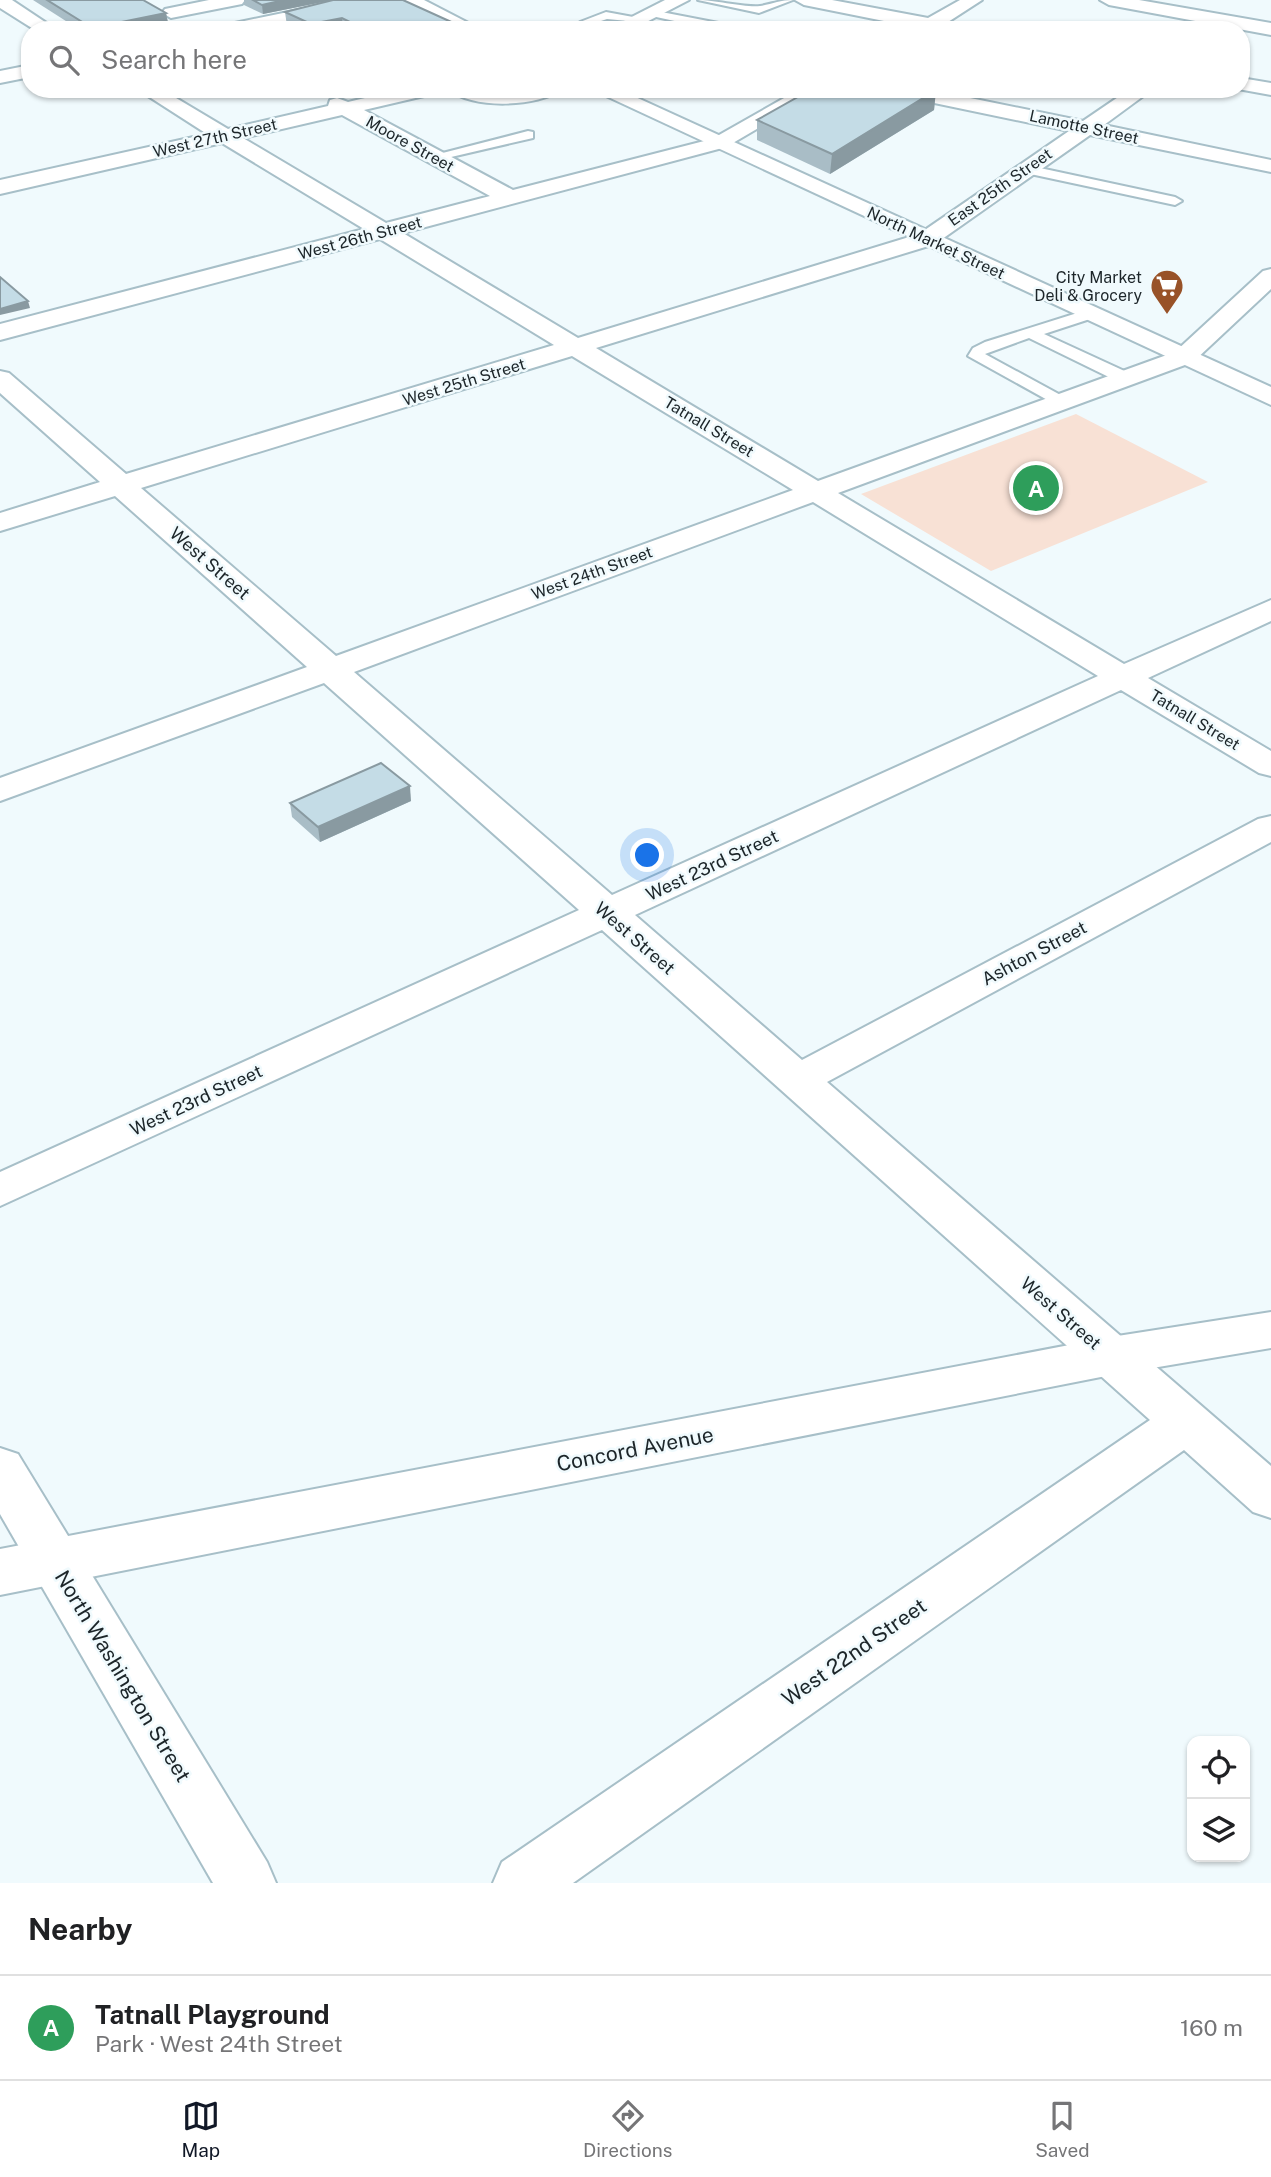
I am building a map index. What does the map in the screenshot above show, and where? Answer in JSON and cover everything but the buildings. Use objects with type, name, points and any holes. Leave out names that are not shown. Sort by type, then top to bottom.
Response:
[{"type":"street","points":[[0,0],[34,21]]},
{"type":"street","points":[[184,21],[165,10],[236,0]]},
{"type":"street","points":[[273,21],[372,0]]},
{"type":"street","points":[[410,0],[454,21]]},
{"type":"street","points":[[640,21],[680,0]]},
{"type":"street","points":[[804,0],[899,21]]},
{"type":"street","points":[[936,21],[973,0]]},
{"type":"street","points":[[1109,0],[1206,21]]},
{"type":"street","points":[[1243,21],[1260,9]]},
{"type":"street","points":[[1250,28],[1271,29]]},
{"type":"street","points":[[0,77],[21,73]]},
{"type":"street","points":[[1250,86],[1271,89]]},
{"type":"street","name":"Tatnall Street","points":[[162,98],[1271,766]]},
{"type":"street","name":"Moore Street","points":[[326,98],[510,198]]},
{"type":"street","name":"West 27th Street","points":[[0,187],[390,98]]},
{"type":"street","name":"North Market Street","points":[[620,98],[1271,397]]},
{"type":"street","name":"West 26th Street","points":[[0,332],[719,144],[799,98]]},
{"type":"street","name":"Lamotte Street","points":[[941,98],[1271,166]]},
{"type":"street","name":"East 25th Street","points":[[927,239],[1129,98]]},
{"type":"street","points":[[11,164],[33,180]]},
{"type":"street","name":"West 25th Street","points":[[0,522],[927,239]]},
{"type":"street","points":[[1184,357],[1271,276]]},
{"type":"street","name":"West 24th Street","points":[[0,790],[1184,357]]},
{"type":"street","name":"West Street","points":[[0,379],[1271,1497]]},
{"type":"street","name":"West 23rd Street","points":[[0,1190],[1271,609]]},
{"type":"street","name":"Ashton Street","points":[[797,1080],[1271,827]]},
{"type":"street","name":"Concord Avenue","points":[[0,1572],[1111,1356],[1271,1330]]},
{"type":"street","name":"West 22nd Street","points":[[523,1883],[1186,1422]]},
{"type":"street","name":"North Washington Street","points":[[0,1469],[246,1883]]},
{"type":"lane","points":[[704,0],[759,10],[787,0]]},
{"type":"lane","points":[[589,21],[606,15],[628,21]]},
{"type":"lane","points":[[474,98],[493,102],[513,98]]},
{"type":"lane","points":[[434,157],[528,135]]},
{"type":"lane","points":[[1026,169],[1175,201]]},
{"type":"lane","points":[[1060,402],[976,356],[979,351],[1090,314]]},
{"type":"lane","points":[[1030,333],[1125,378]]},
{"type":"shaded area","points":[[1076,414],[1208,482],[991,571],[861,494]]},
{"type":"place","name":"City Market Deli & Grocery","points":[[1167,316]]},
{"type":"place","name":"Tatnall Playground","points":[[1036,488]]}]
